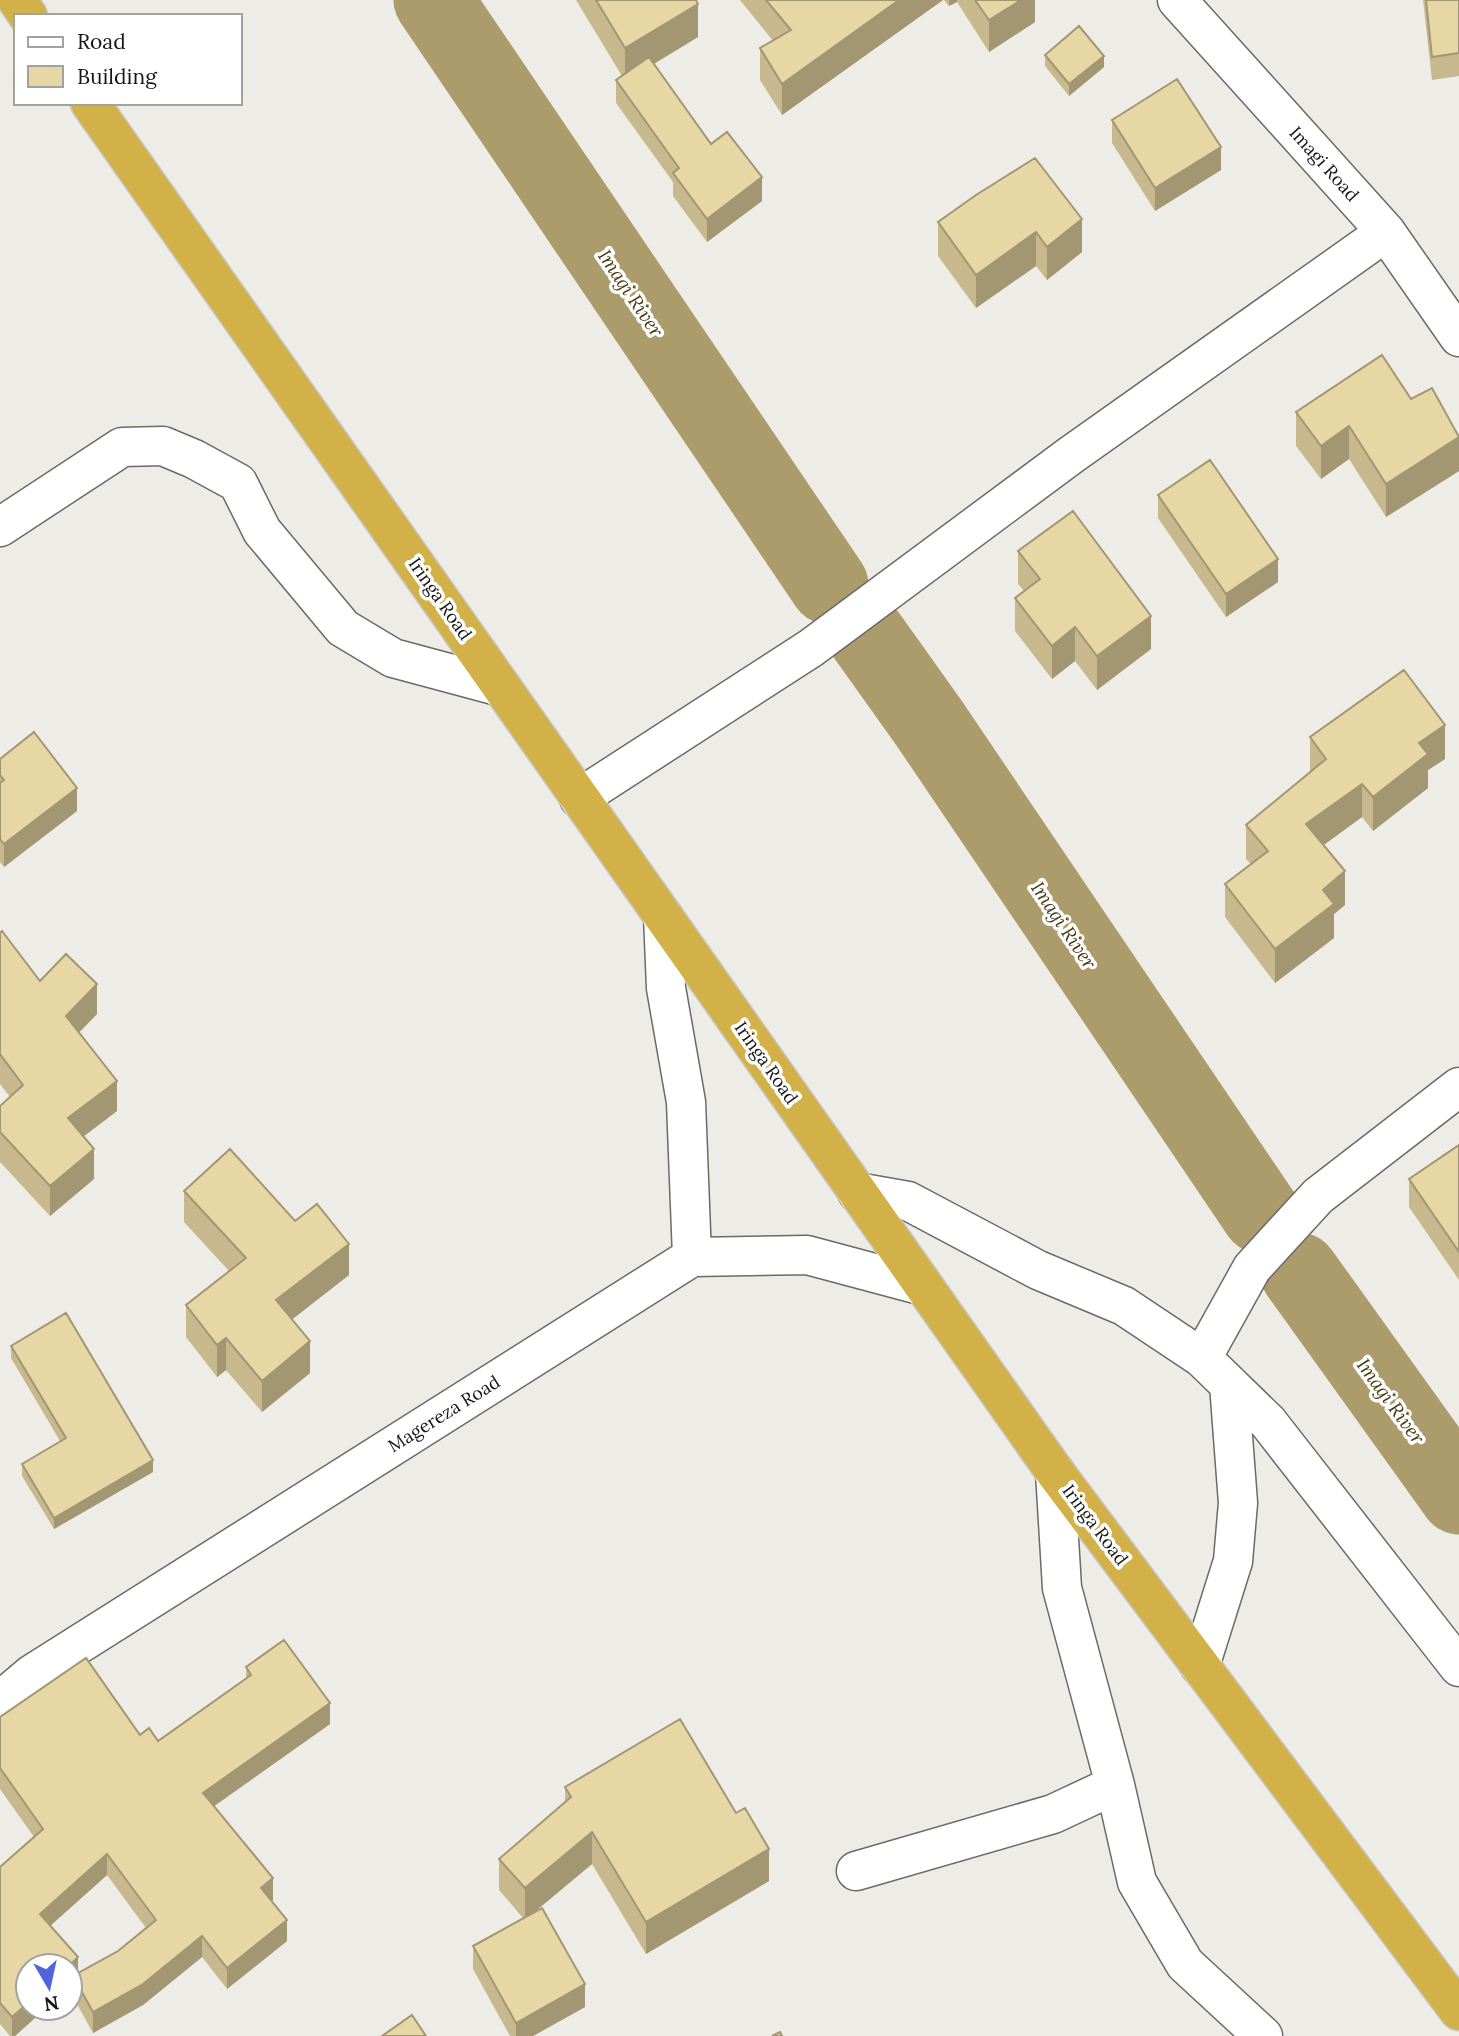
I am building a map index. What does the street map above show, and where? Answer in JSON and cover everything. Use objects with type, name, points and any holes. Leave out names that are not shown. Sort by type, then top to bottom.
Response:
[{"type":"highway","name":"Iringa Road","points":[[91,105],[1055,1472],[1459,2011]]},
{"type":"street","name":"Imagi Road","points":[[1177,0],[1386,232],[1459,337]]},
{"type":"street","points":[[579,797],[811,648],[1071,455],[1386,232]]},
{"type":"street","points":[[0,527],[122,447],[163,446],[238,483],[262,531],[343,628],[393,658],[501,687]]},
{"type":"street","points":[[663,916],[667,988],[686,1102],[692,1257],[807,1255],[923,1286]]},
{"type":"street","points":[[1202,1358],[1252,1268],[1318,1196],[1459,1087]]},
{"type":"street","points":[[857,1192],[908,1202],[1038,1270],[1124,1306],[1202,1358],[1268,1422],[1459,1667]]},
{"type":"street","name":"Magereza Road","points":[[0,1701],[44,1667],[692,1257]]},
{"type":"street","points":[[1200,1666],[1233,1561],[1238,1503],[1229,1384]]},
{"type":"street","points":[[1055,1472],[1062,1588],[1115,1785],[1137,1882],[1185,1964],[1263,2036]]},
{"type":"street","points":[[856,1871],[1053,1814],[1115,1785]]},
{"type":"building","points":[[596,0],[696,0],[698,4],[625,48]]},
{"type":"building","points":[[766,0],[899,0],[782,84],[760,48],[791,30]]},
{"type":"building","points":[[975,0],[1021,0],[989,20]]},
{"type":"building","points":[[1426,0],[1459,0],[1459,53],[1432,57]]},
{"type":"building","points":[[1079,26],[1104,56],[1069,84],[1045,55]]},
{"type":"building","points":[[649,57],[711,144],[727,132],[762,177],[707,219],[673,173],[679,168],[616,80]]},
{"type":"building","points":[[1177,79],[1221,147],[1155,188],[1112,120]]},
{"type":"building","points":[[1035,158],[1082,219],[1047,247],[1036,232],[976,275],[938,222]]},
{"type":"building","points":[[1382,355],[1411,399],[1432,388],[1459,437],[1386,484],[1349,426],[1321,446],[1296,412]]},
{"type":"building","points":[[1210,460],[1278,559],[1226,594],[1158,495]]},
{"type":"building","points":[[1073,511],[1151,616],[1097,656],[1075,627],[1052,646],[1015,598],[1040,579],[1018,551]]},
{"type":"building","points":[[1404,670],[1445,725],[1419,743],[1428,754],[1373,797],[1362,784],[1306,824],[1345,871],[1323,890],[1334,904],[1275,949],[1225,884],[1268,851],[1246,825],[1326,759],[1310,737]]},
{"type":"building","points":[[34,732],[77,788],[4,844],[0,839],[0,783],[4,780],[0,775],[0,759]]},
{"type":"building","points":[[2,931],[40,981],[66,954],[97,984],[66,1016],[117,1081],[68,1118],[94,1149],[50,1186],[0,1132],[0,1106],[23,1085],[0,1054]]},
{"type":"building","points":[[1459,1145],[1459,1252],[1409,1179]]},
{"type":"building","points":[[230,1149],[295,1221],[317,1204],[349,1244],[276,1300],[310,1341],[262,1381],[226,1338],[217,1345],[186,1305],[246,1258],[184,1191]]},
{"type":"building","points":[[66,1313],[153,1460],[54,1518],[22,1464],[66,1438],[11,1346]]},
{"type":"building","points":[[284,1640],[330,1703],[203,1793],[273,1878],[261,1888],[287,1920],[227,1968],[202,1936],[143,1984],[93,2012],[84,1996],[84,1970],[118,1951],[156,1920],[107,1854],[40,1914],[74,1952],[14,1952],[12,2017],[0,2003],[0,1867],[43,1829],[0,1768],[0,1717],[86,1658],[140,1735],[149,1728],[158,1741],[251,1675],[246,1667]]},
{"type":"building","points":[[680,1719],[736,1813],[745,1808],[769,1849],[646,1922],[592,1832],[525,1888],[499,1859],[571,1797],[565,1787]]},
{"type":"building","points":[[542,1908],[585,1984],[516,2023],[473,1946]]},
{"type":"building","points":[[412,2015],[426,2036],[382,2036]]},
{"type":"waterway","name":"Imagi River","points":[[433,0],[829,585]]},
{"type":"waterway","name":"Imagi River","points":[[867,636],[929,723],[1261,1214]]},
{"type":"waterway","name":"Imagi River","points":[[1299,1272],[1459,1495]]}]
